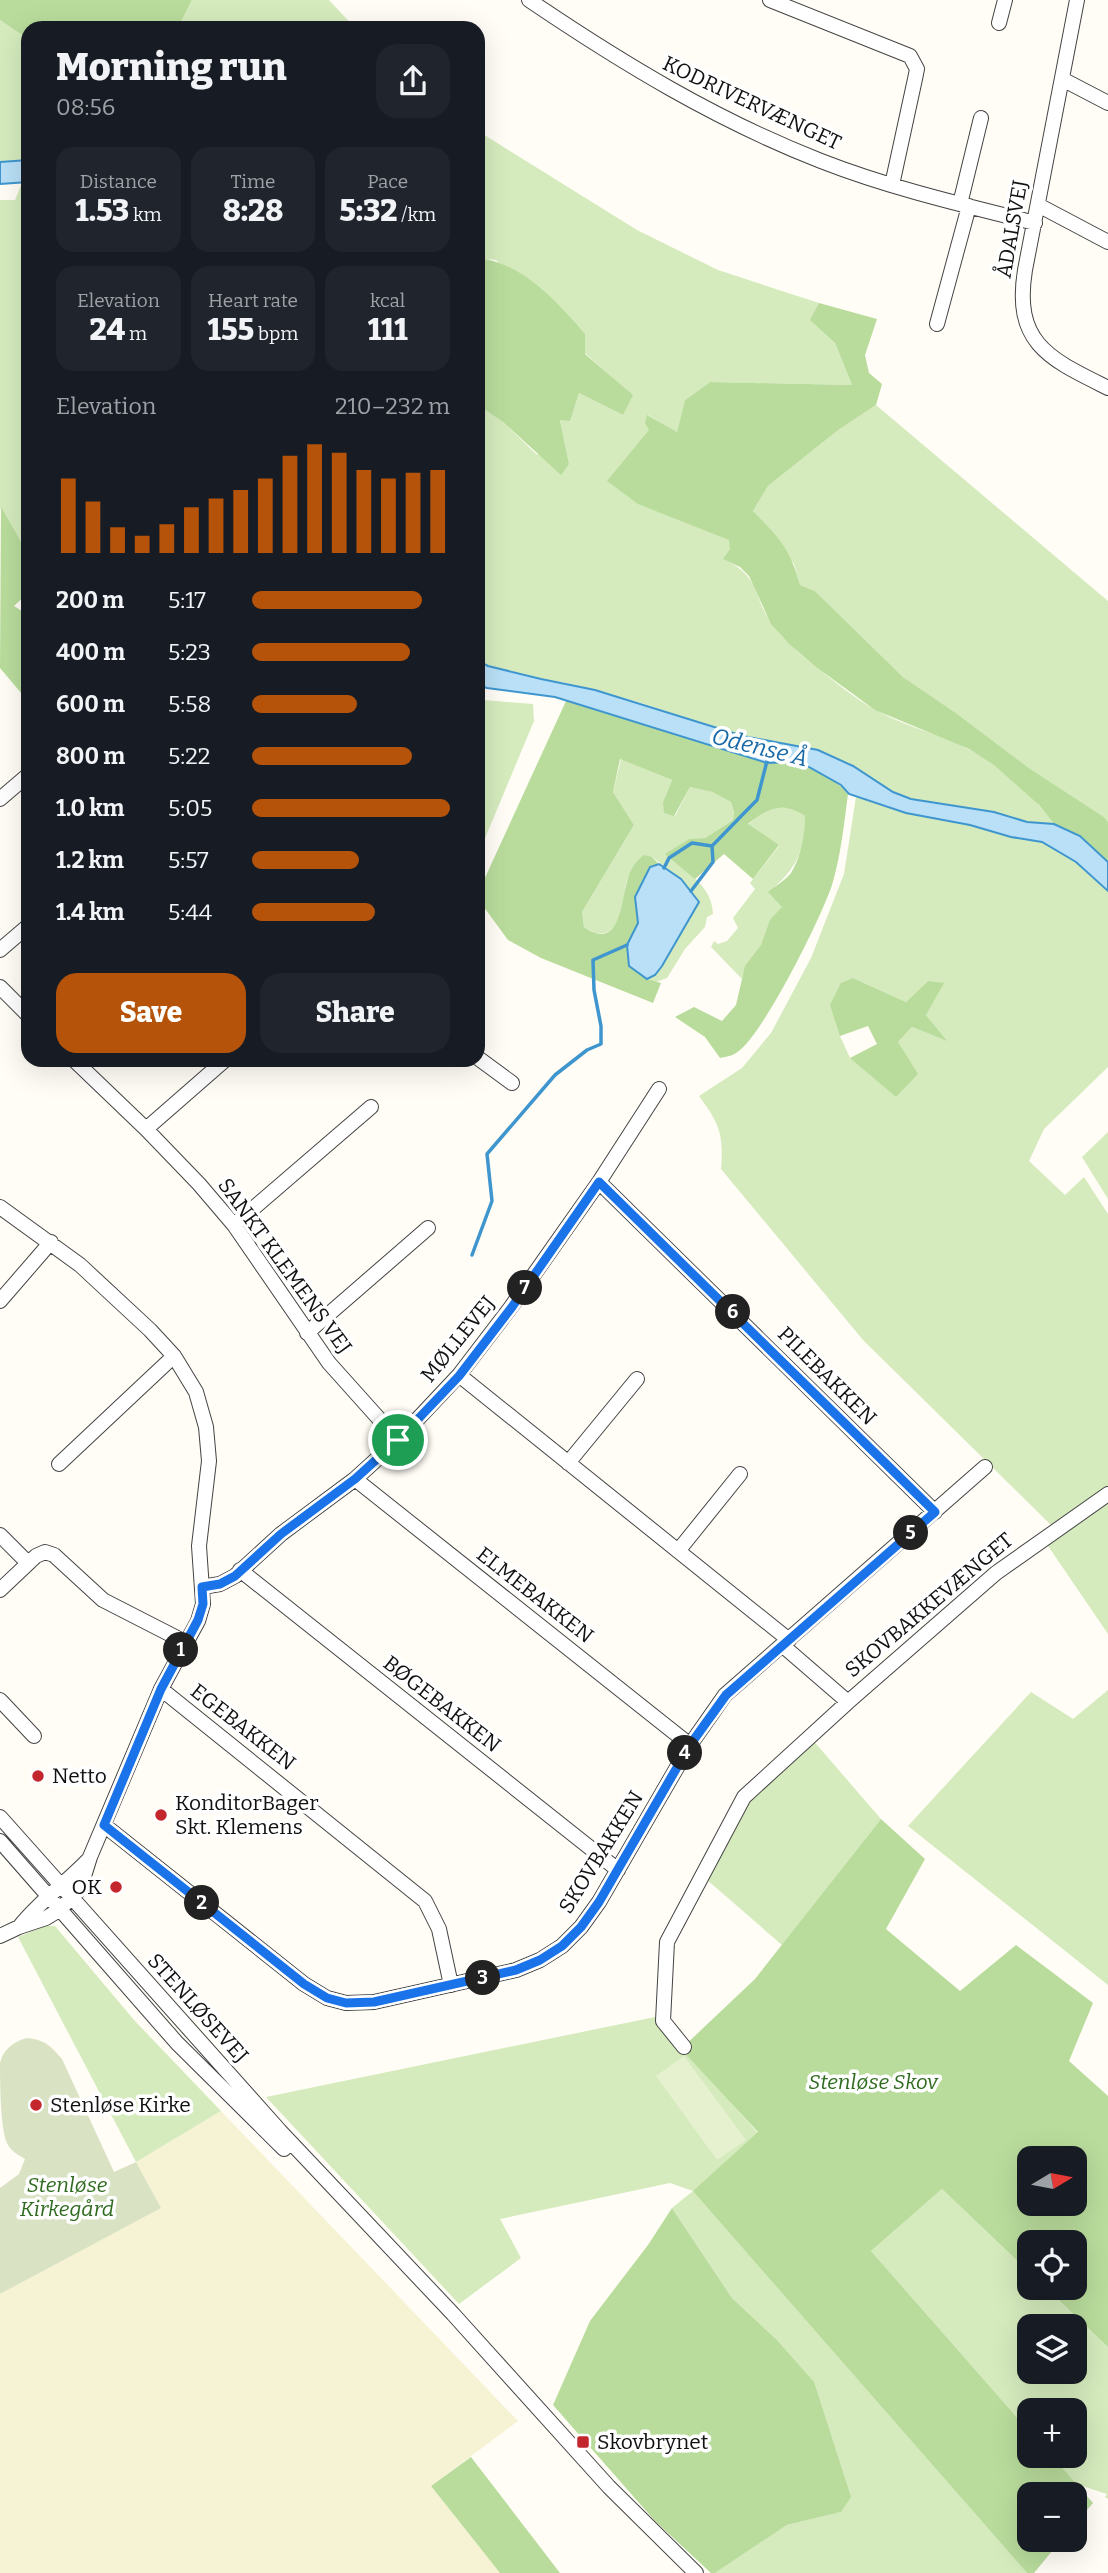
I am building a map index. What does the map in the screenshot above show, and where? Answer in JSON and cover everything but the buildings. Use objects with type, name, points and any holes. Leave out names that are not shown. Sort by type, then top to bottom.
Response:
[{"type":"street","name":"KODRIVERVÆNGET","points":[[529,0],[640,73],[712,113],[821,161],[892,185],[1035,223]]},
{"type":"street","points":[[770,0],[857,37],[900,51],[914,61],[917,68],[892,185]]},
{"type":"street","points":[[999,23],[1005,0]]},
{"type":"street","name":"ÅDALSVEJ","points":[[1077,0],[1022,292],[1027,325],[1037,342],[1059,362],[1108,388]]},
{"type":"street","points":[[1062,79],[1108,103]]},
{"type":"street","points":[[937,324],[981,118]]},
{"type":"street","points":[[1038,205],[1108,242]]},
{"type":"street","points":[[0,799],[21,781]]},
{"type":"street","points":[[0,950],[21,932]]},
{"type":"street","points":[[0,987],[21,1008]]},
{"type":"street","points":[[485,1063],[512,1083]]},
{"type":"street","name":"SANKT KLEMENS VEJ","points":[[81,1067],[146,1129],[234,1225],[307,1333],[337,1372],[398,1440]]},
{"type":"street","points":[[146,1129],[217,1067]]},
{"type":"street","name":"MØLLEVEJ","points":[[202,1587],[229,1580],[281,1534],[355,1479],[398,1440],[459,1376],[512,1307],[599,1182],[659,1088]]},
{"type":"street","points":[[234,1225],[371,1107]]},
{"type":"street","name":"PILEBAKKEN","points":[[599,1182],[935,1512]]},
{"type":"street","points":[[0,1207],[80,1265],[174,1356],[196,1392],[206,1427],[209,1461],[199,1546],[203,1604],[198,1620],[161,1689],[90,1857],[80,1889],[59,1910],[46,1918],[0,1937]]},
{"type":"street","points":[[307,1333],[428,1228]]},
{"type":"street","points":[[0,1301],[51,1242]]},
{"type":"street","points":[[59,1464],[174,1356]]},
{"type":"street","name":"SKOVBAKKEVÆNGET","points":[[459,1376],[678,1551],[785,1642],[848,1702]]},
{"type":"street","points":[[568,1463],[637,1379]]},
{"type":"street","name":"SKOVBAKKEN","points":[[104,1825],[304,1984],[327,1998],[346,2003],[374,2002],[516,1970],[540,1960],[562,1946],[581,1927],[618,1870],[690,1745],[726,1695],[985,1467]]},
{"type":"street","points":[[678,1551],[740,1474]]},
{"type":"street","name":"ELMEBAKKEN","points":[[355,1479],[690,1745]]},
{"type":"street","name":"SKOVBAKKEVÆNGET","points":[[684,2047],[663,2021],[667,1942],[744,1797],[996,1573],[1108,1494]]},
{"type":"street","points":[[0,1535],[28,1563]]},
{"type":"street","points":[[0,1590],[28,1563],[45,1552],[54,1555],[103,1600],[185,1642]]},
{"type":"street","name":"BØGEBAKKEN","points":[[240,1570],[618,1870]]},
{"type":"street","name":"EGEBAKKEN","points":[[161,1689],[425,1901],[439,1929],[451,1985]]},
{"type":"street","points":[[0,1700],[34,1737]]},
{"type":"street","name":"STENLØSEVEJ","points":[[0,1817],[367,2226],[453,2314],[609,2487],[696,2573]]},
{"type":"street","name":"STENLØSEVEJ","points":[[0,1841],[177,2043],[340,2205],[367,2226]]},
{"type":"street","points":[[19,1927],[36,1906],[61,1887],[90,1857]]},
{"type":"shaded area","points":[[221,2111],[518,2421],[431,2486],[500,2573],[0,2573],[0,2294],[160,2208],[136,2162]]},
{"type":"green space","points":[[0,0],[192,0],[182,21],[21,21],[21,34],[0,20]]},
{"type":"green space","points":[[192,0],[329,0],[348,21],[182,21]]},
{"type":"green space","points":[[0,20],[21,34],[21,160],[0,162]]},
{"type":"green space","points":[[485,135],[637,230],[718,270],[819,303],[811,320],[835,343],[852,385],[710,382],[685,400],[677,433],[648,415],[649,429],[690,524],[730,540],[730,549],[724,559],[736,566],[751,581],[766,615],[787,642],[804,657],[868,706],[959,744],[994,765],[1026,792],[1054,824],[1027,822],[994,812],[911,799],[893,792],[853,766],[818,750],[743,736],[638,702],[485,664],[485,410],[503,422],[536,454],[569,464],[560,420],[570,420],[579,393],[623,415],[632,395],[585,353],[496,260],[485,259]]},
{"type":"green space","points":[[21,185],[21,542],[0,508],[0,200],[15,200]]},
{"type":"green space","points":[[485,259],[510,267],[550,297],[585,334],[585,354],[633,395],[623,415],[579,393],[570,421],[560,420],[569,464],[561,475],[503,422],[485,410]]},
{"type":"green space","points":[[819,303],[877,319],[865,355],[869,373],[882,384],[876,405],[837,431],[768,486],[753,511],[782,544],[792,561],[800,585],[815,591],[903,677],[1029,768],[1104,817],[1108,822],[1108,862],[1080,836],[1054,824],[1039,805],[994,765],[969,749],[875,710],[816,667],[771,624],[749,576],[740,567],[723,559],[730,549],[729,540],[638,504],[607,481],[649,430],[645,423],[647,415],[677,432],[685,400],[710,382],[852,385],[835,343],[810,320]]},
{"type":"green space","points":[[876,405],[1108,601],[1108,822],[903,677],[815,591],[800,585],[794,564],[753,511],[768,486],[837,431]]},
{"type":"green space","points":[[1,507],[21,542],[21,600],[14,606],[21,610],[21,693],[0,668]]},
{"type":"green space","points":[[485,700],[533,704],[534,721],[485,838]]},
{"type":"green space","points":[[566,701],[767,763],[790,763],[812,768],[831,779],[848,794],[832,885],[804,948],[761,1025],[734,1054],[720,1058],[705,1037],[675,1017],[694,1007],[722,1021],[736,1005],[745,966],[761,945],[770,920],[782,907],[768,892],[786,878],[794,867],[802,845],[805,816],[797,811],[775,808],[748,824],[779,845],[753,879],[724,854],[695,879],[665,854],[689,839],[705,838],[733,820],[731,802],[712,792],[690,787],[674,816],[664,813],[663,802],[672,780],[620,759],[613,792],[634,825],[582,912],[584,927],[596,933],[606,933],[612,929],[621,910],[628,878],[636,862],[644,855],[652,857],[659,864],[650,867],[635,896],[638,923],[628,946],[647,979],[661,983],[653,1003],[541,958],[508,940],[485,909],[485,878]]},
{"type":"green space","points":[[621,759],[672,780],[663,802],[675,816],[690,787],[712,792],[731,802],[734,812],[733,820],[705,838],[689,839],[666,854],[703,887],[708,894],[713,914],[707,917],[705,927],[685,949],[667,978],[656,982],[647,979],[655,975],[662,966],[699,902],[681,879],[652,857],[627,880],[622,910],[611,930],[600,934],[584,927],[582,912],[634,825],[613,792]]},
{"type":"green space","points":[[856,797],[906,813],[1042,842],[1076,862],[1108,891],[1108,1067],[1044,1129],[1029,1161],[1065,1195],[1084,1177],[1108,1214],[1108,1490],[1053,1527],[863,1340],[721,1169],[722,1147],[719,1130],[699,1096],[742,1068],[771,1033],[811,958],[844,874]],"holes":[[[853,978],[906,1002],[928,981],[926,1015],[945,1040],[912,1027],[897,1043],[917,1074],[850,1058],[840,1036]]]},
{"type":"green space","points":[[775,808],[793,808],[805,816],[803,840],[792,867],[769,892],[783,907],[771,922],[742,979],[711,947],[714,941],[718,944],[727,941],[738,928],[733,918],[755,889],[750,883],[779,846],[748,825],[762,812]]},
{"type":"green space","points":[[853,978],[906,1002],[928,981],[944,983],[926,1015],[947,1041],[912,1027],[898,1042],[918,1074],[896,1097],[850,1058],[877,1044],[868,1026],[840,1036],[830,1005],[841,983]]},
{"type":"green space","points":[[1108,1132],[1108,1199],[1082,1157]]},
{"type":"green space","points":[[1108,1498],[1108,1634],[1046,1543]]},
{"type":"green space","points":[[1108,1690],[1108,1985],[908,1826],[1031,1692],[1073,1719]]},
{"type":"green space","points":[[811,1738],[881,1819],[782,1945],[706,1879],[747,1800]]},
{"type":"green space","name":"Stenløse Skov","points":[[881,1819],[925,1859],[886,1929],[960,1991],[1016,1945],[1093,2003],[1069,2061],[1108,2096],[1108,2347],[1087,2327],[1087,2314],[1073,2314],[1059,2300],[1087,2300],[1087,2230],[1017,2230],[1017,2261],[942,2189],[871,2251],[1017,2417],[1017,2468],[1062,2468],[1075,2482],[1017,2482],[1017,2552],[1051,2552],[1034,2573],[1027,2573],[693,2191],[758,2132],[681,2049],[755,1979]]},
{"type":"green space","points":[[45,1926],[55,1926],[134,2020],[221,2111],[136,2162],[18,1937]]},
{"type":"green space","points":[[655,2017],[758,2133],[694,2191],[1027,2573],[715,2573],[787,2525],[841,2512],[775,2338],[732,2298],[672,2208],[693,2191],[670,2183],[500,2219],[521,2258],[459,2304],[266,2097]]},
{"type":"green space","name":"Stenløse Kirkegård","points":[[27,2038],[47,2044],[62,2059],[114,2172],[136,2162],[161,2208],[0,2294],[0,2188],[19,2174],[25,2159],[12,2150],[5,2139],[0,2063],[10,2046]]},
{"type":"green space","points":[[684,2056],[746,2140],[717,2160],[656,2076]]},
{"type":"green space","points":[[942,2189],[1017,2261],[1017,2300],[1059,2300],[1073,2314],[1017,2314],[1017,2384],[1087,2384],[1087,2327],[1108,2347],[1108,2499],[1105,2497],[1107,2494],[1087,2488],[1087,2482],[1074,2482],[1062,2468],[1087,2468],[1087,2398],[1017,2398],[1017,2417],[871,2251]]},
{"type":"green space","points":[[672,2208],[732,2298],[775,2338],[814,2382],[851,2497],[841,2512],[787,2525],[715,2573],[711,2573],[655,2521],[553,2405],[590,2321],[648,2245]]},
{"type":"green space","points":[[471,2457],[560,2573],[500,2573],[431,2486]]},
{"type":"green space","name":"Stenløse Skov","points":[[1087,2496],[1093,2503],[1087,2510]]},
{"type":"water","points":[[21,160],[21,182],[0,184],[0,162]]},
{"type":"water","name":"Odense Å","points":[[485,664],[595,690],[743,736],[818,750],[853,766],[893,792],[911,799],[994,812],[1027,822],[1054,824],[1080,836],[1108,862],[1108,891],[1076,862],[1042,842],[906,813],[849,794],[841,785],[796,762],[767,763],[555,697],[487,688]]},
{"type":"water","points":[[659,864],[681,879],[699,902],[662,966],[655,975],[647,979],[629,966],[627,945],[638,923],[635,897],[650,867]]},
{"type":"waterway","name":"Odense Å","points":[[664,868],[669,858],[692,843],[712,846],[757,800],[767,761]]},
{"type":"waterway","points":[[691,891],[713,862],[712,846]]},
{"type":"waterway","points":[[472,1255],[492,1201],[487,1154],[555,1075],[587,1050],[601,1044],[593,960],[627,945]]},
{"type":"place","name":"Netto","points":[[38,1776]]},
{"type":"place","name":"KonditorBager Skt. Klemens","points":[[161,1815]]},
{"type":"place","name":"OK","points":[[116,1887]]},
{"type":"place","name":"Stenløse Kirke","points":[[36,2105]]},
{"type":"place","name":"Skovbrynet","points":[[583,2442]]},
{"type":"route","points":[[599,1182],[935,1512],[726,1695],[690,1745],[599,1902],[581,1927],[562,1946],[540,1960],[516,1970],[374,2002],[346,2003],[327,1998],[304,1984],[104,1825],[161,1689],[198,1620],[203,1604],[202,1587],[220,1584],[235,1576],[281,1534],[355,1479],[398,1440],[459,1376],[512,1307],[599,1182]]}]
